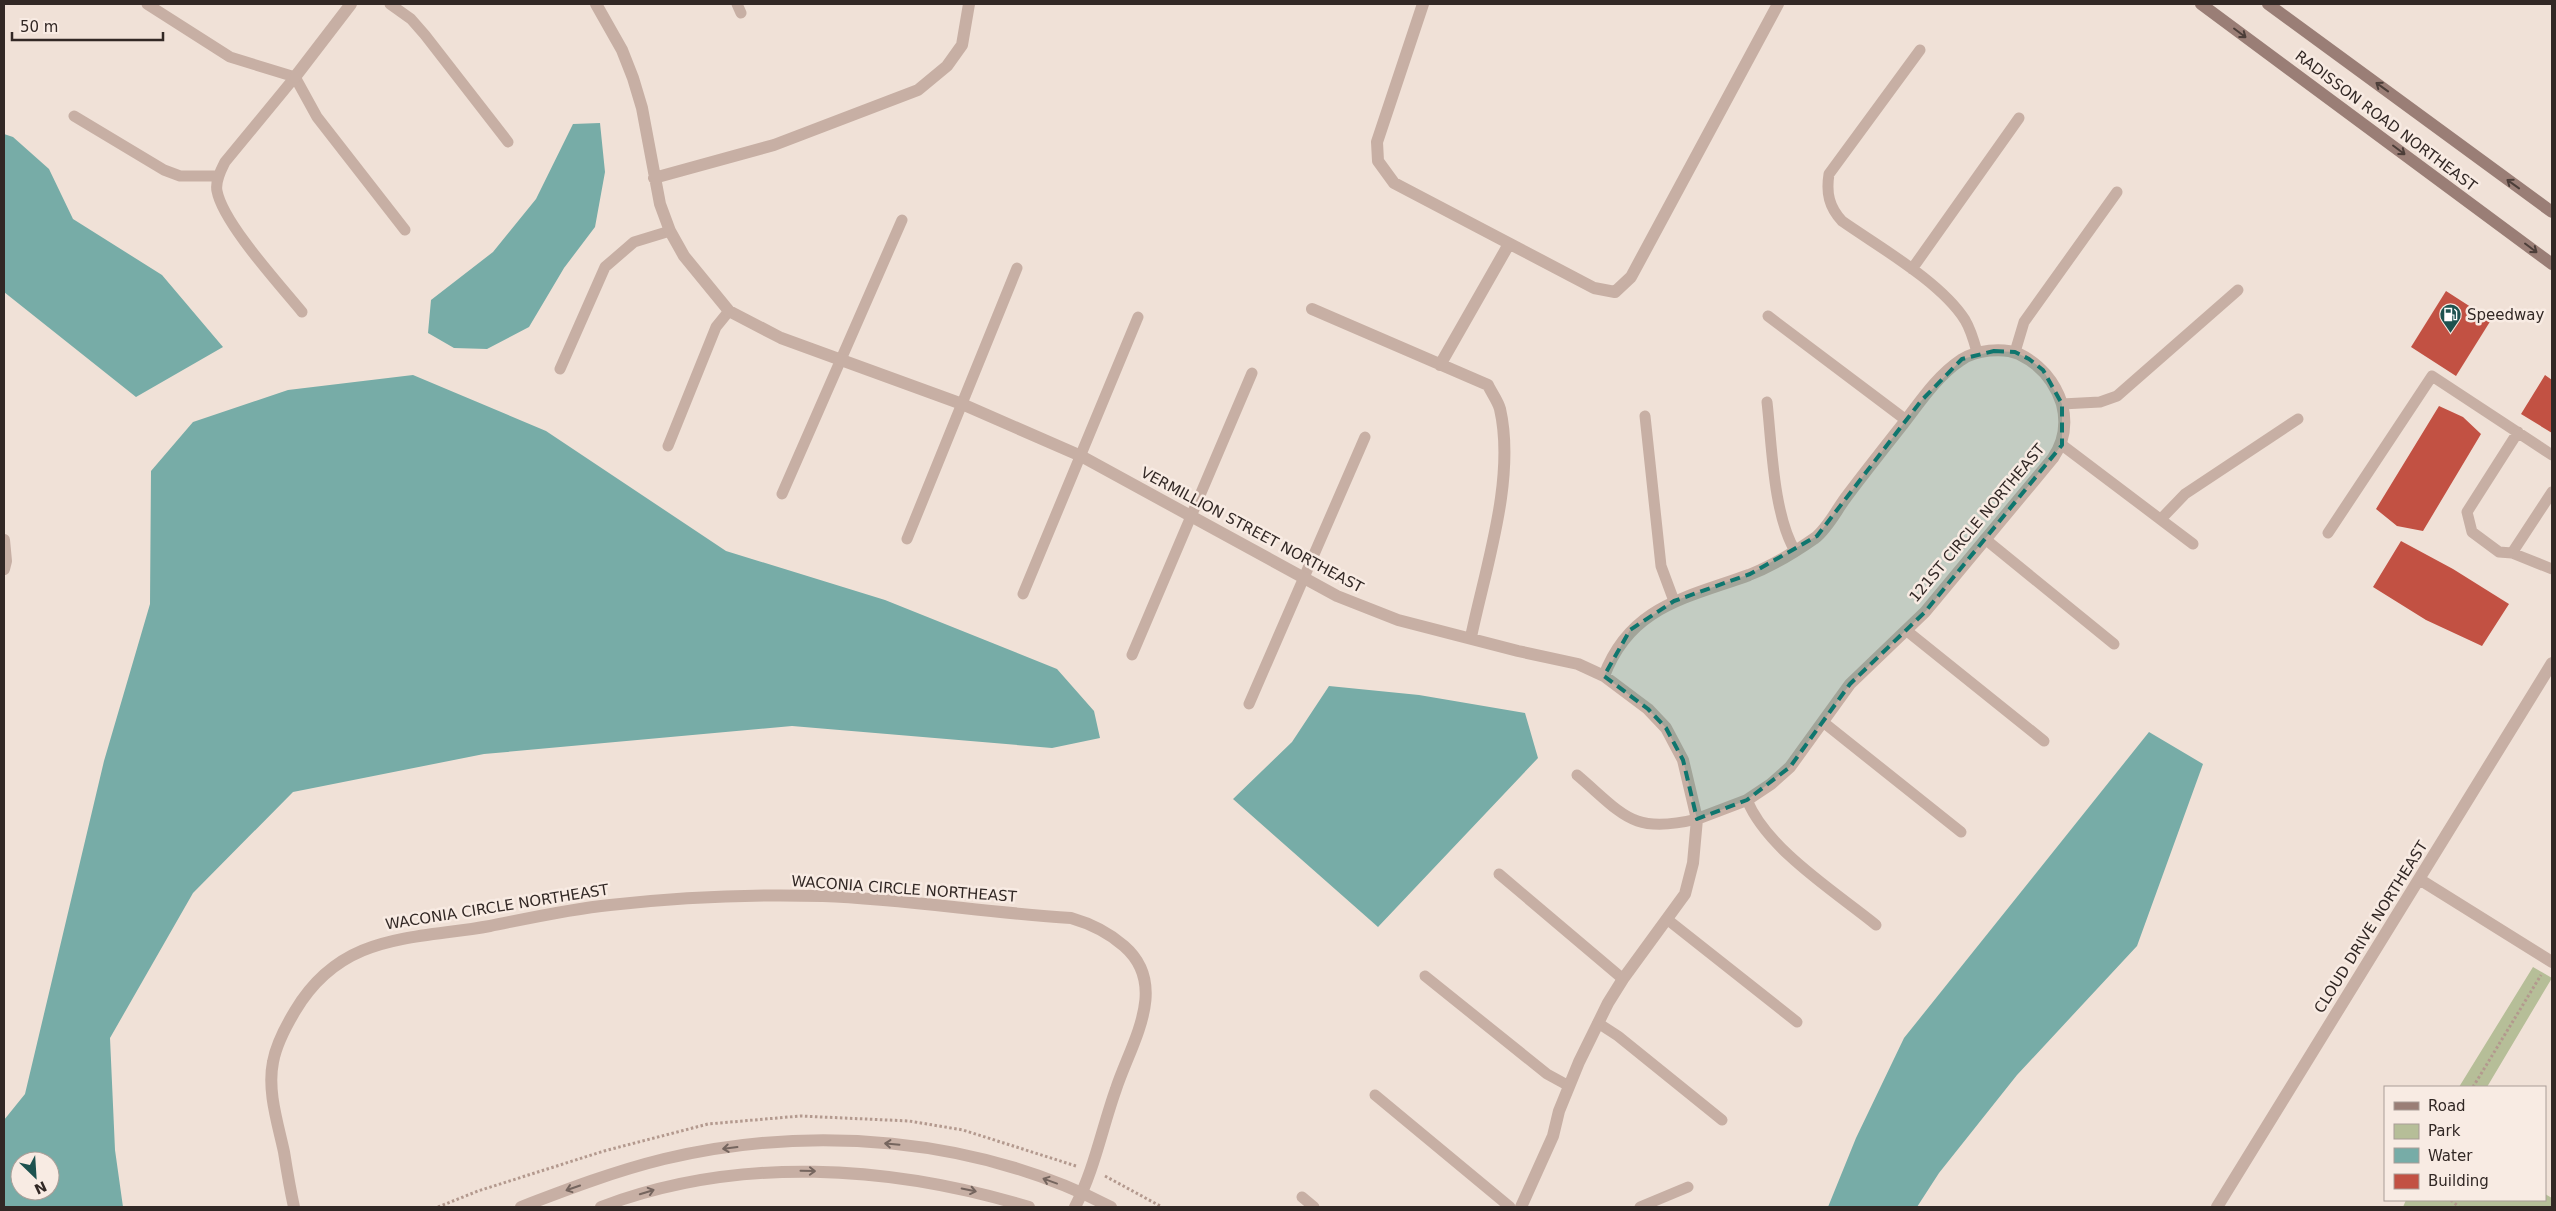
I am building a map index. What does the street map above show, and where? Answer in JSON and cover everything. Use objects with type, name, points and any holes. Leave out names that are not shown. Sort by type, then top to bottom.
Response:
[{"type":"main road","name":"RADISSON ROAD NORTHEAST","points":[[2201,4],[2552,264]]},
{"type":"main road","name":"RADISSON ROAD NORTHEAST","points":[[2268,4],[2552,212]]},
{"type":"street","points":[[295,76],[351,4]]},
{"type":"street","name":"VERMILLION STREET NORTHEAST","points":[[596,4],[622,50],[642,108],[654,178],[660,204],[670,231],[684,256],[728,310],[781,338],[962,404],[1081,456],[1337,596],[1398,620],[1471,637],[1518,651],[1578,664],[1604,676],[1648,709],[1666,728],[1683,760],[1697,818],[1693,863],[1685,894],[1668,920],[1623,979],[1598,1023],[1569,1086],[1553,1136],[1521,1207]]},
{"type":"street","points":[[654,178],[774,145],[918,90],[947,66],[962,45],[969,4]]},
{"type":"street","points":[[1423,4],[1377,142],[1378,161],[1394,184],[1594,288],[1615,292],[1631,277],[1778,4]]},
{"type":"street","points":[[1440,365],[1509,244]]},
{"type":"street","points":[[1312,309],[1488,385],[1500,407],[1504,447],[1503,470],[1490,561],[1471,637]]},
{"type":"street","points":[[1604,676],[1609,663],[1630,630],[1674,601],[1750,574],[1795,551],[1817,536],[1906,420],[1949,370],[1962,359],[1977,352],[2015,352]]},
{"type":"street","name":"121ST CIRCLE NORTHEAST","points":[[1697,818],[1747,800],[1771,784],[1790,766],[1850,684],[1907,631],[2062,445],[2062,404],[2044,370],[2015,352]]},
{"type":"street","points":[[4,540],[6,561],[4,569]]},
{"type":"street","name":"CLOUD DRIVE NORTHEAST","points":[[2217,1207],[2552,663]]},
{"type":"street","points":[[2419,880],[2551,961]]},
{"type":"street","name":"WACONIA CIRCLE NORTHEAST","points":[[294,1207],[271,1087],[273,1062],[283,1034],[305,995],[321,976],[341,962],[362,950],[387,941],[462,931],[552,913],[669,899],[782,896],[825,896],[1071,918],[1095,925],[1133,954],[1144,972],[1148,990],[1145,1009],[1082,1193],[1074,1207]]},
{"type":"street","points":[[521,1207],[617,1172],[664,1159],[712,1150],[783,1142],[829,1141],[894,1144],[954,1152],[1042,1178],[1082,1193],[1111,1207]]},
{"type":"street","points":[[601,1207],[658,1189],[703,1179],[789,1170],[863,1174],[920,1181],[972,1191],[1028,1207]]},
{"type":"lane","points":[[147,4],[230,56],[295,76],[317,117],[406,230]]},
{"type":"lane","points":[[390,4],[411,20],[425,35],[508,142]]},
{"type":"lane","points":[[1920,50],[1829,174],[1827,188],[1830,204],[1842,221],[1912,270],[1954,306],[1965,321],[1977,352]]},
{"type":"lane","points":[[295,76],[225,162],[218,176],[216,191],[231,222],[302,312]]},
{"type":"lane","points":[[74,116],[164,170],[180,176],[218,176]]},
{"type":"lane","points":[[1912,270],[2019,118]]},
{"type":"lane","points":[[2015,352],[2024,322],[2117,192]]},
{"type":"lane","points":[[782,494],[902,220]]},
{"type":"lane","points":[[560,369],[605,267],[634,242],[670,231]]},
{"type":"lane","points":[[907,538],[1017,268]]},
{"type":"lane","points":[[2062,404],[2100,402],[2117,396],[2238,290]]},
{"type":"lane","points":[[668,446],[716,327],[728,310]]},
{"type":"lane","points":[[1023,594],[1138,316]]},
{"type":"lane","points":[[1768,316],[1906,420]]},
{"type":"lane","points":[[1132,655],[1252,373]]},
{"type":"lane","points":[[2328,533],[2432,376],[2552,455]]},
{"type":"lane","points":[[1767,402],[1780,512],[1788,540],[1795,551]]},
{"type":"lane","points":[[1645,416],[1661,566],[1674,601]]},
{"type":"lane","points":[[2161,518],[2185,494],[2298,418]]},
{"type":"lane","points":[[2518,432],[2467,512],[2472,532],[2498,552],[2512,553],[2552,569]]},
{"type":"lane","points":[[1249,704],[1365,437]]},
{"type":"lane","points":[[2062,445],[2193,544]]},
{"type":"lane","points":[[2512,553],[2552,492]]},
{"type":"lane","points":[[1985,539],[2114,644]]},
{"type":"lane","points":[[1907,631],[2044,741]]},
{"type":"lane","points":[[1823,722],[1961,832]]},
{"type":"lane","points":[[1577,775],[1626,817],[1652,825],[1666,826],[1697,818]]},
{"type":"lane","points":[[1747,800],[1753,816],[1779,847],[1876,925]]},
{"type":"lane","points":[[1499,874],[1623,979]]},
{"type":"lane","points":[[1668,920],[1798,1022]]},
{"type":"lane","points":[[1426,976],[1547,1074],[1569,1086]]},
{"type":"lane","points":[[1598,1023],[1618,1036],[1722,1120]]},
{"type":"lane","points":[[1376,1095],[1510,1207]]},
{"type":"lane","points":[[1640,1207],[1688,1187]]},
{"type":"lane","points":[[1302,1197],[1314,1207]]},
{"type":"path","points":[[2474,1086],[2551,961]]},
{"type":"highlighted area","points":[[1994,351],[2015,352],[2029,359],[2043,370],[2062,404],[2062,445],[1925,612],[1850,684],[1790,767],[1747,800],[1697,819],[1683,760],[1666,728],[1648,709],[1604,676],[1630,630],[1674,601],[1750,574],[1817,536],[1921,401],[1962,359]]},
{"type":"green space","points":[[2533,967],[2552,978],[2488,1086],[2460,1086]]},
{"type":"green space","points":[[2546,1195],[2552,1198],[2552,1207],[2403,1207],[2406,1201],[2546,1201]]},
{"type":"water","points":[[600,123],[605,172],[595,227],[564,268],[529,327],[487,349],[454,348],[428,333],[431,300],[493,252],[536,199],[573,124]]},
{"type":"water","points":[[4,134],[13,137],[49,169],[73,219],[162,275],[223,347],[136,397],[4,292]]},
{"type":"water","points":[[413,375],[546,431],[726,551],[885,600],[1057,669],[1094,711],[1100,738],[1052,748],[792,726],[484,754],[293,792],[193,893],[110,1038],[115,1150],[123,1207],[4,1207],[4,1120],[25,1094],[104,761],[150,604],[151,471],[193,422],[288,390]]},
{"type":"water","points":[[1329,686],[1419,695],[1525,713],[1538,758],[1378,927],[1233,799],[1292,742]]},
{"type":"water","points":[[2149,732],[2203,764],[2137,946],[2017,1075],[1939,1173],[1917,1207],[1828,1207],[1856,1138],[1904,1038]]},
{"type":"building","name":"Speedway","points":[[2446,291],[2491,320],[2456,376],[2411,347]]},
{"type":"building","points":[[2545,375],[2552,380],[2552,433],[2521,414]]},
{"type":"building","points":[[2439,406],[2463,417],[2481,434],[2423,531],[2397,526],[2376,509]]},
{"type":"building","points":[[2401,541],[2453,569],[2509,604],[2482,646],[2426,620],[2373,587]]},
{"type":"place","name":"Speedway","points":[[2451,334]]}]
